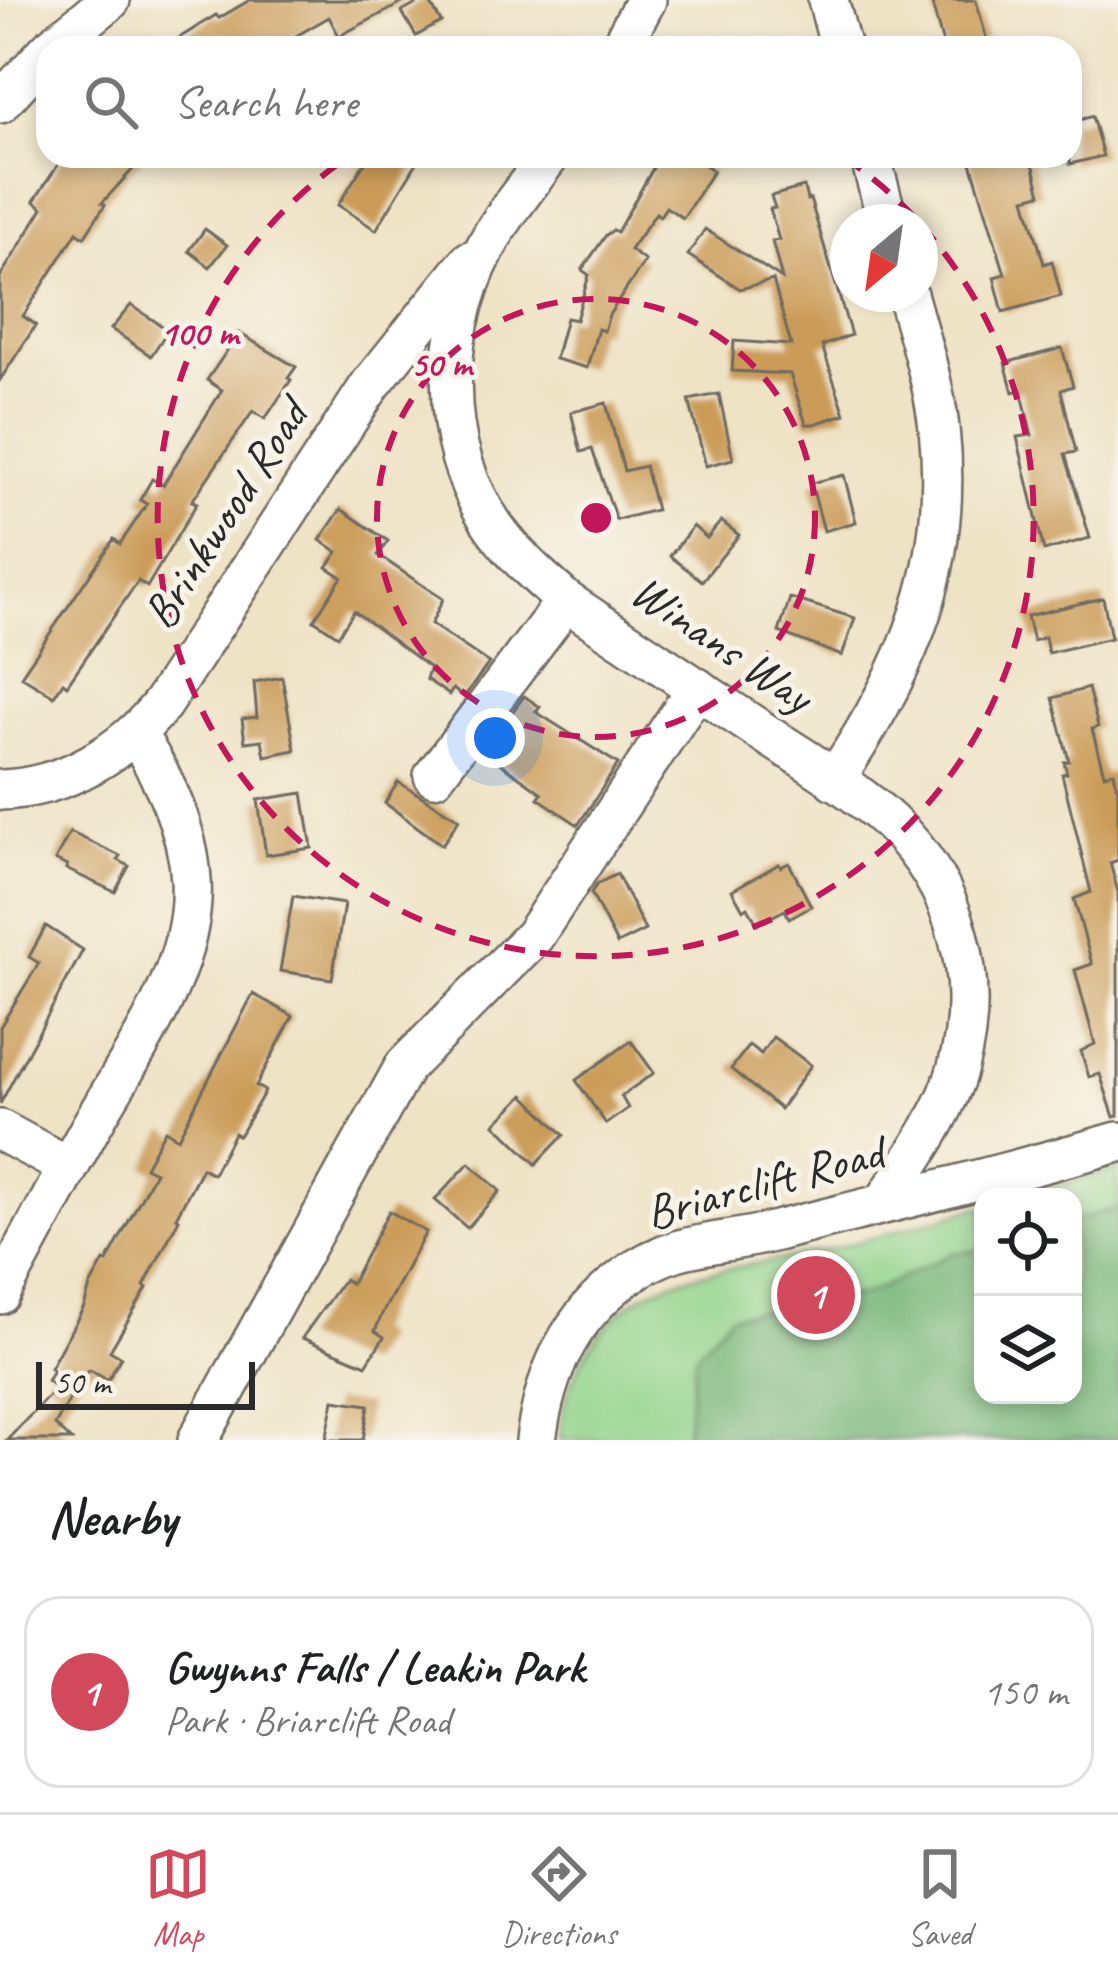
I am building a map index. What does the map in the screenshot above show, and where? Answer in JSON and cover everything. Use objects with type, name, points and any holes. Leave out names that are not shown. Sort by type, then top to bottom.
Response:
[{"type":"street","points":[[626,36],[646,0]]},
{"type":"street","points":[[828,0],[838,36]]},
{"type":"street","points":[[64,36],[106,1]]},
{"type":"street","points":[[0,104],[36,64]]},
{"type":"street","name":"Winans Way","points":[[541,168],[494,234],[465,303],[453,352],[451,410],[460,460],[496,529],[566,601],[835,780],[892,825],[934,877],[956,922],[967,972],[958,1066],[940,1112],[884,1203]]},
{"type":"street","points":[[873,168],[883,204]]},
{"type":"street","name":"Brinkwood Road","points":[[0,790],[25,789],[65,777],[137,735],[370,384],[494,234]]},
{"type":"street","points":[[835,780],[874,721],[904,663],[923,613],[937,553],[942,493],[939,426],[912,312]]},
{"type":"street","points":[[434,776],[566,601]]},
{"type":"street","points":[[198,1440],[405,1066],[534,937],[697,688]]},
{"type":"street","points":[[0,1294],[154,1013],[177,964],[189,923],[191,879],[180,827],[166,782],[137,735]]},
{"type":"street","points":[[0,1130],[68,1167]]},
{"type":"street","name":"Briarclift Road","points":[[536,1440],[545,1388],[572,1328],[628,1275],[680,1247],[764,1234],[1118,1142]]},
{"type":"green space","points":[[1118,1169],[1118,1440],[560,1440],[569,1389],[594,1342],[630,1304],[653,1290],[696,1275],[843,1246],[974,1209],[974,1404],[1082,1404],[1082,1188],[1049,1188]]},
{"type":"green space","points":[[1118,1208],[1118,1440],[685,1440],[696,1354],[731,1315],[867,1294],[954,1253],[974,1251],[974,1404],[1082,1404],[1082,1218]]},
{"type":"building","points":[[250,0],[408,0],[339,36],[329,17],[296,36],[182,36],[216,15],[219,18]]},
{"type":"building","points":[[428,0],[441,22],[416,36],[402,12]]},
{"type":"building","points":[[931,0],[976,0],[986,36],[941,36]]},
{"type":"building","points":[[1092,116],[1103,156],[1082,161],[1082,119]]},
{"type":"building","points":[[56,168],[134,168],[102,203],[84,237],[77,232],[23,316],[36,325],[0,380],[0,277],[43,208],[34,201]]},
{"type":"building","points":[[361,168],[414,168],[376,230],[338,205]]},
{"type":"building","points":[[653,168],[713,171],[683,218],[666,207],[660,216],[656,213],[630,250],[645,261],[609,315],[604,331],[598,329],[587,368],[555,359],[566,318],[576,320],[589,275],[582,270],[606,235],[617,232]]},
{"type":"building","points":[[973,168],[1034,168],[1041,194],[1025,198],[1044,264],[1052,261],[1061,296],[1003,312],[994,277],[1005,274]]},
{"type":"building","points":[[804,187],[830,265],[830,312],[844,312],[851,335],[822,346],[845,414],[814,424],[806,424],[790,374],[732,371],[734,341],[791,345],[773,280],[740,289],[688,255],[705,229],[782,279],[772,241],[779,240],[771,196]]},
{"type":"building","points":[[205,229],[227,245],[210,267],[189,251]]},
{"type":"building","points":[[131,305],[168,330],[151,356],[111,329]]},
{"type":"building","points":[[239,333],[296,367],[291,380],[265,419],[253,411],[192,501],[197,503],[147,587],[138,581],[67,685],[63,682],[54,696],[21,676],[114,539],[120,544],[147,504],[140,500],[152,479],[163,485],[222,390],[207,380]]},
{"type":"building","points":[[1062,348],[1073,386],[1061,390],[1076,452],[1065,454],[1090,538],[1044,551],[1017,437],[1032,435],[1021,390],[1013,392],[1005,363]]},
{"type":"building","points":[[719,394],[733,459],[706,466],[689,400]]},
{"type":"building","points":[[606,403],[624,471],[645,466],[656,510],[616,520],[592,449],[581,452],[571,412]]},
{"type":"building","points":[[844,475],[856,522],[824,531],[811,483]]},
{"type":"building","points":[[341,509],[388,541],[378,555],[443,599],[431,624],[489,663],[464,697],[453,689],[449,695],[426,679],[430,668],[354,611],[338,636],[314,620],[342,577],[327,567],[338,552],[320,540]]},
{"type":"building","points":[[721,521],[739,535],[702,581],[670,556],[693,526],[707,538]]},
{"type":"building","points":[[790,598],[855,618],[842,656],[779,632]]},
{"type":"building","points":[[1103,598],[1111,638],[1048,653],[1045,637],[1033,641],[1027,616]]},
{"type":"building","points":[[282,677],[295,750],[265,756],[262,740],[245,742],[242,719],[257,717],[254,682]]},
{"type":"building","points":[[1088,688],[1104,774],[1114,772],[1118,790],[1118,860],[1110,863],[1118,892],[1118,1116],[1114,1117],[1100,1074],[1089,1077],[1081,1051],[1095,1044],[1075,970],[1092,964],[1074,899],[1091,892],[1062,774],[1067,773],[1064,762],[1069,761],[1053,698]]},
{"type":"building","points":[[524,696],[540,707],[536,712],[618,764],[578,825],[494,759],[503,739],[496,734]]},
{"type":"building","points":[[398,782],[459,819],[442,845],[385,803]]},
{"type":"building","points":[[303,793],[312,848],[266,855],[258,800]]},
{"type":"building","points":[[70,832],[120,856],[118,860],[129,866],[115,892],[55,860]]},
{"type":"building","points":[[789,863],[811,906],[789,918],[785,910],[757,924],[732,890]]},
{"type":"building","points":[[617,874],[645,930],[617,944],[591,893],[597,884]]},
{"type":"building","points":[[293,896],[344,904],[332,979],[280,971]]},
{"type":"building","points":[[46,926],[83,950],[0,1104],[0,1027],[39,963],[29,957]]},
{"type":"building","points":[[253,994],[293,1016],[256,1086],[265,1091],[239,1136],[234,1133],[213,1174],[202,1168],[176,1217],[147,1288],[110,1351],[121,1357],[108,1380],[89,1370],[78,1384],[55,1425],[71,1440],[7,1440],[57,1387],[47,1381],[50,1368],[155,1172],[145,1167],[165,1130],[178,1138]]},
{"type":"building","points":[[773,1037],[811,1065],[780,1109],[731,1069],[749,1045],[761,1054]]},
{"type":"building","points":[[631,1041],[654,1073],[621,1096],[628,1108],[606,1124],[576,1080]]},
{"type":"building","points":[[524,1095],[564,1135],[536,1164],[495,1124]]},
{"type":"building","points":[[469,1163],[500,1191],[467,1228],[435,1200]]},
{"type":"building","points":[[389,1211],[426,1232],[383,1312],[375,1331],[384,1337],[366,1365],[302,1338],[344,1279],[351,1284]]},
{"type":"building","points":[[334,1400],[369,1405],[363,1440],[326,1440]]},
{"type":"place","name":"Gwynns Falls / Leakin Park","points":[[816,1295]]}]
